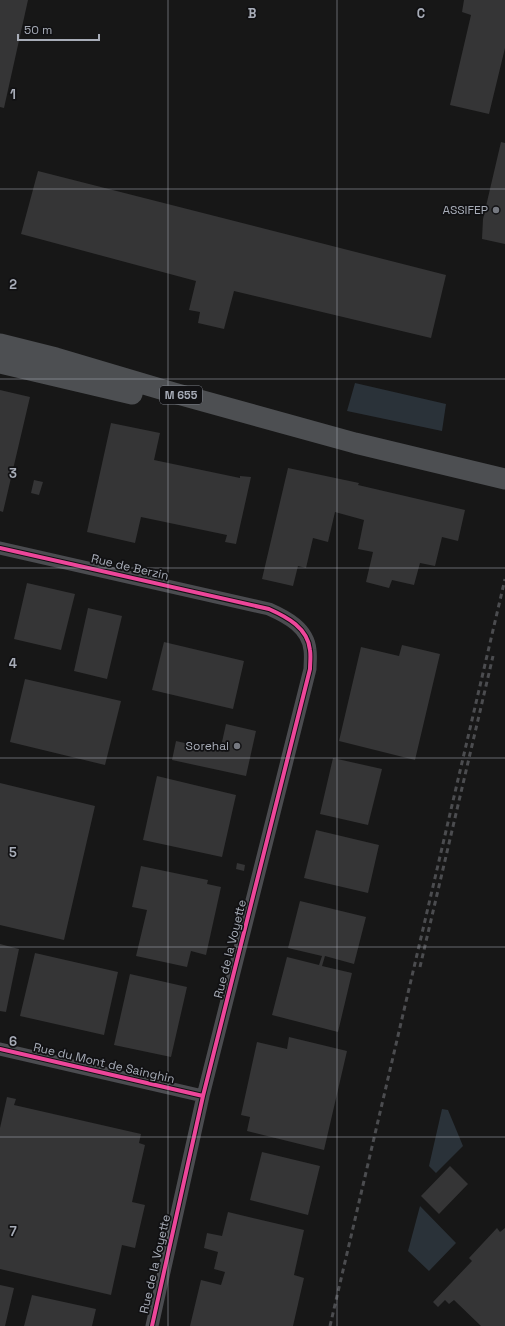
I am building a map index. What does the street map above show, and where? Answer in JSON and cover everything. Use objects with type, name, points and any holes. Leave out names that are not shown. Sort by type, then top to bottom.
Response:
[{"type":"main road","name":"M 655","points":[[0,344],[56,358],[174,393],[355,443]]},
{"type":"main road","name":"M 655","points":[[0,363],[229,417],[355,443],[505,479]]},
{"type":"street","name":"Rue de Berzin","points":[[0,548],[256,606]]},
{"type":"street","name":"Rue de la Voyette","points":[[152,1326],[203,1096],[310,669],[310,649],[306,636],[297,624],[284,615],[256,606]]},
{"type":"street","name":"Rue du Mont de Sainghin","points":[[0,1049],[203,1096]]},
{"type":"shaded area","points":[[355,383],[446,404],[442,431],[347,411]]},
{"type":"shaded area","points":[[442,1109],[448,1110],[463,1146],[436,1173],[429,1166]]},
{"type":"shaded area","points":[[420,1206],[456,1243],[429,1271],[408,1251]]},
{"type":"building","points":[[0,0],[28,0],[4,108],[0,107]]},
{"type":"building","points":[[464,0],[505,0],[505,48],[489,114],[450,105],[471,15],[462,12]]},
{"type":"building","points":[[501,142],[505,143],[505,244],[482,239],[483,219]]},
{"type":"building","points":[[38,171],[446,275],[431,338],[234,291],[224,329],[198,323],[200,312],[189,310],[196,281],[21,234]]},
{"type":"building","points":[[0,390],[30,397],[3,512],[0,511]]},
{"type":"building","points":[[111,423],[160,433],[154,460],[240,478],[240,476],[251,477],[236,544],[225,542],[227,535],[141,517],[135,543],[87,532]]},
{"type":"building","points":[[288,468],[359,483],[358,485],[465,510],[458,541],[442,537],[435,566],[420,563],[414,585],[392,580],[389,588],[366,582],[373,552],[358,549],[364,520],[335,512],[328,542],[313,538],[306,568],[298,566],[293,586],[262,579]]},
{"type":"building","points":[[34,480],[43,482],[39,495],[31,493]]},
{"type":"building","points":[[27,583],[75,594],[61,650],[14,639]]},
{"type":"building","points":[[88,608],[122,616],[107,679],[74,671]]},
{"type":"building","points":[[164,642],[244,661],[233,709],[152,690]]},
{"type":"building","points":[[402,645],[440,654],[415,760],[339,741],[361,647],[399,656]]},
{"type":"building","points":[[25,679],[121,701],[105,765],[10,742]]},
{"type":"building","name":"Sorehal","points":[[226,724],[256,731],[246,776],[172,760],[176,741],[220,751]]},
{"type":"building","points":[[333,758],[382,769],[368,825],[320,814]]},
{"type":"building","points":[[157,776],[236,795],[222,857],[143,840]]},
{"type":"building","points":[[0,783],[95,806],[64,940],[0,925]]},
{"type":"building","points":[[316,830],[379,845],[368,893],[304,878]]},
{"type":"building","points":[[237,863],[245,865],[244,871],[236,869]]},
{"type":"building","points":[[141,866],[208,880],[207,884],[221,887],[206,955],[191,951],[187,967],[136,956],[147,910],[132,907]]},
{"type":"building","points":[[300,901],[366,917],[354,964],[325,956],[322,966],[352,973],[338,1032],[272,1015],[287,957],[319,965],[322,956],[288,948]]},
{"type":"building","points":[[0,944],[19,949],[6,1012],[0,1011]]},
{"type":"building","points":[[35,953],[118,972],[104,1035],[20,1016]]},
{"type":"building","points":[[130,974],[187,987],[171,1057],[114,1045]]},
{"type":"building","points":[[289,1037],[347,1051],[324,1150],[247,1131],[250,1117],[241,1115],[257,1042],[287,1049]]},
{"type":"building","points":[[7,1097],[16,1099],[14,1105],[141,1134],[139,1143],[145,1145],[132,1202],[145,1205],[135,1248],[122,1245],[111,1295],[0,1269],[0,1128]]},
{"type":"building","points":[[262,1152],[320,1166],[308,1215],[250,1200]]},
{"type":"building","points":[[450,1166],[468,1184],[439,1214],[421,1196]]},
{"type":"building","points":[[228,1212],[304,1230],[294,1275],[304,1278],[293,1326],[190,1326],[201,1280],[221,1285],[225,1272],[214,1269],[218,1252],[204,1248],[207,1233],[222,1236]]},
{"type":"building","points":[[497,1228],[500,1232],[505,1228],[505,1326],[481,1326],[454,1300],[449,1304],[445,1300],[438,1307],[433,1302],[472,1261],[469,1258]]},
{"type":"building","points":[[0,1285],[14,1288],[5,1326],[0,1326]]},
{"type":"building","points":[[32,1295],[96,1309],[92,1326],[24,1326]]},
{"type":"railway","points":[[330,1326],[505,579]]},
{"type":"railway","points":[[420,967],[493,656]]},
{"type":"cycle path","points":[[0,548],[269,609],[296,624],[305,635],[310,650],[310,669],[203,1096],[152,1326]]},
{"type":"cycle path","points":[[0,1049],[203,1096]]},
{"type":"place","name":"ASSIFEP","points":[[496,210]]},
{"type":"place","name":"Sorehal","points":[[237,746]]}]
